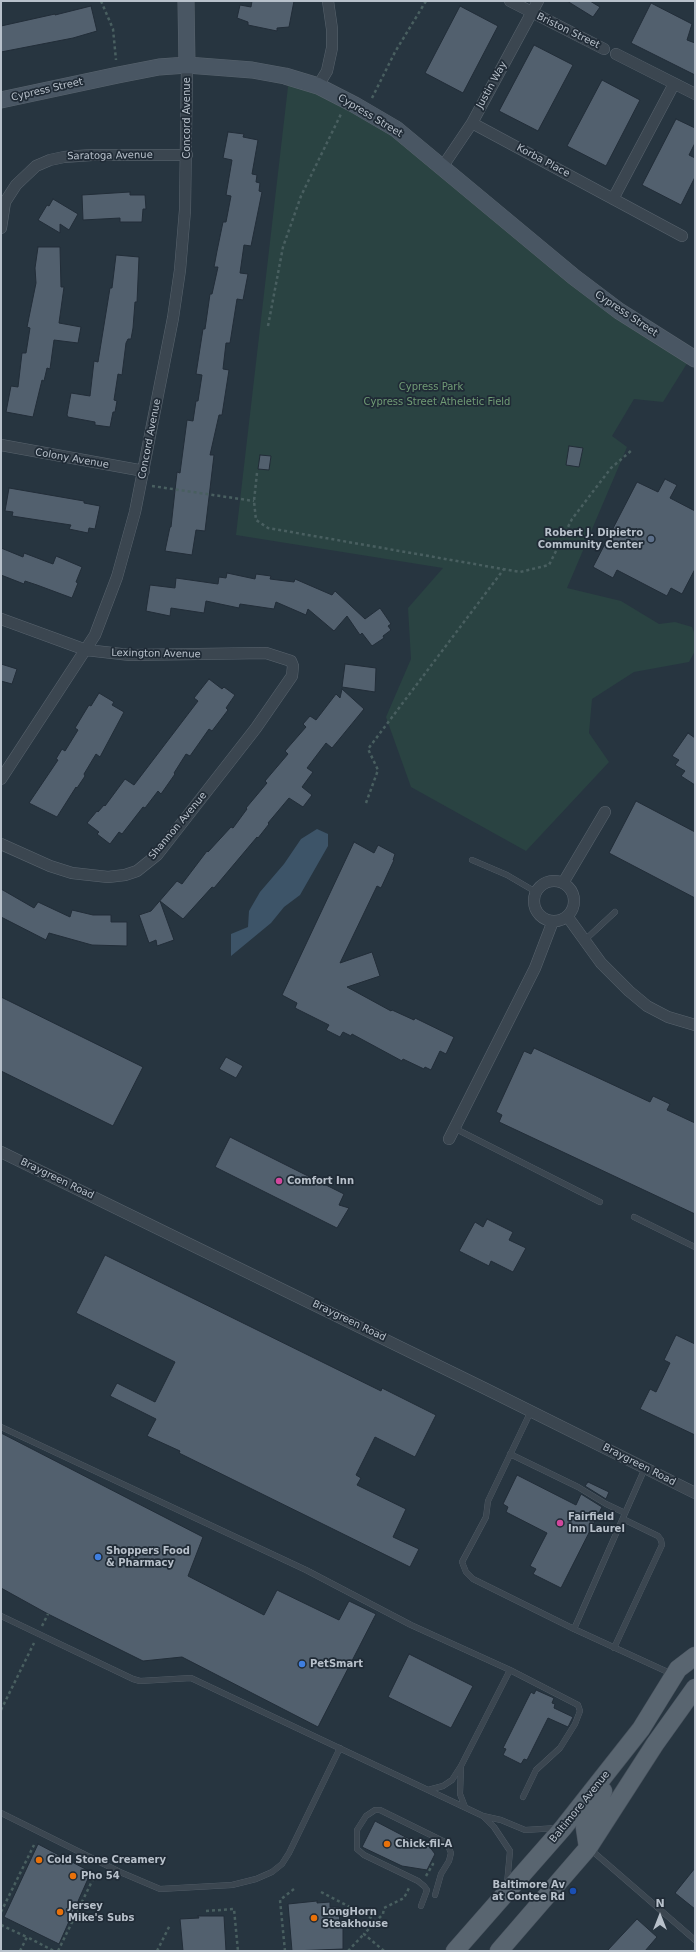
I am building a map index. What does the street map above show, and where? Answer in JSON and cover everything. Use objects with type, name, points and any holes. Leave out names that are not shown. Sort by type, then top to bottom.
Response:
[{"type":"main road","name":"Baltimore Avenue","points":[[455,1951],[563,1828],[641,1729],[678,1669],[695,1656]]},
{"type":"main road","points":[[499,1951],[588,1848],[655,1744],[695,1688]]},
{"type":"main road","points":[[588,1848],[585,1828],[622,1755]]},
{"type":"street","points":[[186,1],[187,65]]},
{"type":"street","points":[[318,86],[326,71],[332,48],[332,29],[328,1]]},
{"type":"street","name":"Briston Street","points":[[510,1],[604,49]]},
{"type":"street","name":"Justin Way","points":[[443,166],[472,123],[538,1]]},
{"type":"street","points":[[616,54],[695,94]]},
{"type":"street","name":"Cypress Street","points":[[1,100],[159,67],[187,65],[252,70],[285,76],[318,86],[349,101],[396,129],[443,166],[574,277],[619,311],[694,355]]},
{"type":"street","name":"Concord Avenue","points":[[1,779],[95,635],[117,577],[144,471],[174,311],[184,233],[187,155],[187,65]]},
{"type":"street","points":[[613,199],[674,84]]},
{"type":"street","name":"Korba Place","points":[[472,123],[682,236]]},
{"type":"street","name":"Saratoga Avenue","points":[[1,228],[6,202],[16,185],[36,166],[50,160],[64,157],[92,155],[187,155]]},
{"type":"street","name":"Colony Avenue","points":[[1,446],[144,471]]},
{"type":"street","name":"Lexington Avenue","points":[[1,619],[86,650],[130,655],[266,653],[291,661]]},
{"type":"street","name":"Shannon Avenue","points":[[1,844],[50,866],[72,873],[108,877],[125,875],[137,871],[157,855],[256,728],[292,676],[291,661]]},
{"type":"street","points":[[563,883],[605,812]]},
{"type":"street","points":[[555,881],[563,883],[573,894],[574,902],[572,910],[567,916],[560,920],[553,921],[545,919],[539,914],[535,907],[534,900],[536,892],[541,886],[548,882],[555,881]]},
{"type":"street","points":[[567,916],[614,978],[647,1006],[668,1017],[695,1025]]},
{"type":"street","points":[[449,1139],[535,968],[553,921]]},
{"type":"street","name":"Braygreen Road","points":[[1,1152],[531,1411],[695,1493]]},
{"type":"lane","points":[[472,860],[506,875],[536,892]]},
{"type":"lane","points":[[585,940],[615,912]]},
{"type":"lane","points":[[454,1128],[600,1202]]},
{"type":"lane","points":[[634,1217],[695,1247]]},
{"type":"lane","points":[[531,1411],[488,1501],[486,1516],[462,1562],[466,1572],[473,1579],[574,1629],[674,1675]]},
{"type":"lane","points":[[1,1427],[299,1567],[411,1625],[510,1670],[578,1705],[580,1711],[560,1748],[536,1770],[523,1797]]},
{"type":"lane","points":[[510,1454],[578,1487],[606,1504],[625,1513]]},
{"type":"lane","points":[[574,1629],[645,1468]]},
{"type":"lane","points":[[614,1648],[662,1546],[661,1540],[658,1536],[623,1519]]},
{"type":"lane","points":[[1,1616],[133,1679],[140,1681],[191,1678],[483,1816],[501,1820],[525,1830],[563,1828]]},
{"type":"lane","points":[[428,1790],[443,1786],[452,1780],[461,1766],[510,1670]]},
{"type":"lane","points":[[1,1813],[120,1872],[160,1889],[232,1885],[256,1879],[272,1872],[282,1864],[289,1853],[340,1748]]},
{"type":"lane","points":[[461,1766],[460,1794],[465,1807]]},
{"type":"lane","points":[[421,1906],[427,1890],[424,1886],[418,1881],[364,1855],[357,1849],[357,1830],[366,1816],[375,1810],[380,1810],[447,1843],[451,1853],[441,1874],[435,1895]]},
{"type":"lane","points":[[483,1816],[494,1827],[510,1851],[506,1893]]},
{"type":"lane","points":[[588,1848],[695,1940]]},
{"type":"path","points":[[101,1],[113,29],[118,75]]},
{"type":"path","points":[[366,111],[395,52],[426,1]]},
{"type":"path","points":[[268,326],[284,247],[301,196],[334,126],[349,101]]},
{"type":"path","points":[[257,473],[254,501],[256,520],[268,528],[520,572],[549,565],[572,519],[611,468],[632,450]]},
{"type":"path","points":[[141,484],[254,501]]},
{"type":"path","points":[[366,803],[378,770],[368,749],[504,569]]},
{"type":"path","points":[[1,1710],[48,1614]]},
{"type":"path","points":[[1,1912],[34,1845]]},
{"type":"path","points":[[348,1951],[375,1920],[383,1914],[384,1908],[404,1898],[410,1886],[427,1875],[433,1864],[431,1863]]},
{"type":"path","points":[[58,1951],[96,1874]]},
{"type":"path","points":[[285,1951],[280,1900],[294,1889]]},
{"type":"path","points":[[321,1892],[375,1920]]},
{"type":"path","points":[[206,1911],[234,1909],[238,1951]]},
{"type":"path","points":[[1,1925],[54,1951]]},
{"type":"path","points":[[157,1951],[170,1925]]},
{"type":"path","points":[[364,1934],[384,1951]]},
{"type":"path","points":[[20,1951],[27,1937]]},
{"type":"green space","name":"Cypress Park","points":[[289,78],[337,95],[652,332],[691,357],[663,402],[634,399],[612,436],[627,447],[567,588],[621,601],[659,624],[675,622],[692,627],[695,635],[695,651],[689,662],[634,672],[592,699],[589,733],[609,762],[526,851],[411,787],[386,717],[411,659],[408,608],[443,568],[236,535]]},
{"type":"water","points":[[317,829],[328,834],[328,846],[300,895],[284,907],[271,923],[231,956],[231,934],[248,927],[249,911],[260,892],[284,864],[301,839]]},
{"type":"building","points":[[252,1],[294,1],[289,27],[277,28],[277,31],[248,25],[248,22],[237,18],[240,5],[251,7]]},
{"type":"building","points":[[567,1],[590,1],[600,7],[593,17]]},
{"type":"building","points":[[651,3],[692,24],[687,40],[695,43],[695,75],[631,43]]},
{"type":"building","points":[[91,6],[97,31],[73,38],[1,52],[1,26]]},
{"type":"building","points":[[460,6],[498,26],[463,93],[425,73]]},
{"type":"building","points":[[534,45],[573,65],[538,131],[499,111]]},
{"type":"building","points":[[602,80],[640,100],[606,166],[567,146]]},
{"type":"building","points":[[676,119],[695,128],[695,143],[689,155],[695,158],[695,177],[681,205],[642,185]]},
{"type":"building","points":[[228,132],[244,134],[243,137],[258,140],[252,174],[257,175],[256,182],[260,183],[259,191],[262,192],[251,246],[244,245],[240,273],[248,274],[243,300],[237,299],[230,343],[226,343],[223,369],[229,370],[222,415],[219,415],[210,455],[214,455],[205,531],[196,530],[192,555],[165,551],[171,527],[177,472],[180,473],[187,420],[193,421],[196,401],[198,401],[202,375],[196,374],[203,329],[205,329],[210,294],[212,294],[218,267],[214,267],[223,222],[226,222],[231,196],[226,195],[232,160],[223,158]]},
{"type":"building","points":[[130,192],[130,195],[145,195],[146,209],[143,209],[142,222],[120,222],[120,218],[83,220],[82,195]]},
{"type":"building","points":[[53,199],[78,214],[69,230],[60,224],[60,233],[38,220],[47,205],[49,206]]},
{"type":"building","points":[[38,247],[60,247],[61,287],[64,287],[59,323],[81,327],[78,343],[54,340],[50,369],[47,368],[44,381],[42,380],[33,417],[6,412],[11,386],[18,387],[22,353],[26,353],[30,328],[27,327],[36,283],[35,268]]},
{"type":"building","points":[[116,255],[139,257],[137,302],[135,302],[133,328],[131,339],[128,339],[126,343],[122,375],[118,374],[114,400],[117,401],[110,427],[95,425],[95,422],[68,417],[67,415],[71,393],[90,396],[94,361],[98,362],[110,288],[112,288]]},
{"type":"building","points":[[569,446],[583,448],[579,467],[566,465]]},
{"type":"building","points":[[260,455],[271,456],[269,470],[258,469]]},
{"type":"building","name":"Robert J. Dipietro Community Center","points":[[665,479],[677,485],[670,498],[695,511],[695,569],[682,594],[671,588],[667,596],[617,570],[613,578],[593,567],[637,482],[658,492]]},
{"type":"building","points":[[9,488],[84,501],[84,503],[100,506],[95,529],[89,528],[88,533],[69,529],[71,525],[12,516],[13,512],[5,511]]},
{"type":"building","points":[[1,548],[23,557],[24,553],[53,564],[56,556],[82,567],[72,598],[25,581],[24,584],[1,575]]},
{"type":"building","points":[[227,573],[255,579],[256,574],[271,576],[270,579],[294,582],[295,579],[332,595],[335,591],[365,619],[380,608],[391,624],[388,626],[391,630],[383,636],[384,638],[372,646],[362,633],[360,635],[347,616],[334,631],[308,609],[306,615],[276,602],[274,609],[240,604],[239,608],[206,601],[204,613],[171,608],[170,616],[146,611],[150,585],[175,588],[176,578],[218,584],[219,577],[226,578]]},
{"type":"building","points":[[1,664],[17,669],[12,684],[1,681]]},
{"type":"building","points":[[345,664],[376,668],[375,692],[342,687]]},
{"type":"building","points":[[209,679],[222,689],[224,687],[235,695],[226,708],[228,710],[212,731],[209,729],[190,756],[186,754],[174,773],[175,774],[161,794],[158,791],[145,808],[143,807],[122,834],[119,832],[110,844],[97,834],[99,832],[87,823],[97,811],[98,812],[104,805],[105,806],[125,779],[134,785],[198,701],[194,698]]},
{"type":"building","points":[[342,689],[364,709],[332,748],[326,743],[307,768],[313,772],[302,787],[312,795],[303,807],[289,798],[268,823],[269,824],[258,838],[257,837],[214,888],[212,887],[183,919],[160,901],[174,940],[157,946],[156,940],[149,943],[139,915],[151,911],[177,881],[182,884],[207,851],[208,852],[231,827],[233,828],[247,809],[246,808],[267,783],[265,781],[288,754],[285,751],[306,727],[303,724],[310,716],[316,720],[336,694],[340,698]]},
{"type":"building","points":[[99,693],[114,702],[112,705],[124,712],[100,757],[96,754],[84,774],[85,776],[77,788],[76,787],[57,817],[29,803],[58,760],[56,759],[62,749],[65,751],[78,730],[75,728],[89,705],[91,706]]},
{"type":"building","points":[[688,733],[695,738],[695,785],[681,776],[685,771],[675,765],[679,760],[672,756]]},
{"type":"building","points":[[636,801],[695,832],[695,898],[609,853]]},
{"type":"building","points":[[354,842],[374,853],[378,845],[395,854],[394,860],[381,888],[377,886],[340,963],[372,952],[380,976],[347,987],[391,1011],[392,1010],[414,1020],[415,1018],[454,1037],[446,1054],[440,1051],[431,1070],[425,1067],[424,1069],[403,1059],[402,1061],[352,1034],[351,1036],[343,1032],[340,1037],[326,1030],[329,1025],[295,1008],[297,1003],[282,995]]},
{"type":"building","points":[[1,889],[34,908],[38,902],[70,917],[72,910],[93,915],[111,915],[111,922],[127,922],[127,946],[92,945],[49,933],[46,940],[1,917]]},
{"type":"building","points":[[1,997],[143,1067],[113,1126],[1,1071]]},
{"type":"building","points":[[534,1048],[650,1102],[653,1096],[670,1104],[667,1110],[695,1123],[695,1214],[499,1122],[502,1115],[496,1112],[524,1051],[531,1054]]},
{"type":"building","points":[[226,1057],[243,1066],[236,1078],[219,1069]]},
{"type":"building","name":"Comfort Inn","points":[[230,1137],[344,1194],[339,1205],[349,1208],[337,1228],[215,1167]]},
{"type":"building","points":[[487,1219],[513,1232],[509,1240],[526,1248],[513,1272],[491,1261],[489,1266],[459,1251],[475,1222],[483,1227]]},
{"type":"building","points":[[105,1255],[381,1391],[382,1388],[436,1415],[415,1457],[375,1437],[356,1475],[361,1478],[357,1485],[406,1509],[393,1537],[419,1549],[410,1567],[179,1453],[180,1451],[147,1436],[156,1419],[110,1396],[117,1383],[155,1402],[175,1362],[76,1313]]},
{"type":"building","points":[[676,1335],[695,1344],[695,1435],[640,1409],[650,1389],[656,1392],[670,1363],[664,1360]]},
{"type":"building","points":[[1,1433],[203,1537],[188,1576],[264,1615],[277,1590],[339,1620],[349,1601],[376,1614],[318,1727],[182,1657],[143,1661],[48,1614],[1,1588]]},
{"type":"building","name":"Fairfield Inn Laurel","points":[[517,1475],[576,1505],[581,1494],[602,1507],[561,1588],[533,1574],[536,1569],[530,1566],[547,1533],[506,1512],[508,1507],[503,1504]]},
{"type":"building","points":[[588,1482],[609,1492],[606,1499],[585,1486]]},
{"type":"building","points":[[409,1654],[473,1686],[451,1728],[388,1697]]},
{"type":"building","points":[[536,1690],[554,1698],[552,1703],[555,1704],[554,1708],[573,1717],[568,1727],[548,1718],[527,1760],[524,1759],[521,1764],[503,1755],[506,1749],[503,1748],[531,1692],[534,1694]]},
{"type":"building","name":"Chick-fil-A","points":[[375,1821],[417,1843],[429,1846],[435,1854],[427,1870],[402,1866],[362,1847]]},
{"type":"building","points":[[38,1844],[91,1872],[59,1944],[4,1917]]},
{"type":"building","points":[[695,1868],[695,1909],[675,1893]]},
{"type":"building","name":"LongHorn Steakhouse","points":[[317,1901],[317,1903],[330,1902],[330,1907],[339,1907],[340,1928],[343,1928],[343,1949],[292,1951],[288,1904]]},
{"type":"building","points":[[198,1916],[224,1916],[226,1951],[183,1951],[180,1919],[199,1918]]},
{"type":"building","points":[[637,1919],[657,1937],[645,1951],[607,1951]]},
{"type":"place","name":"Robert J. Dipietro Community Center","points":[[651,539]]},
{"type":"place","name":"Comfort Inn","points":[[279,1181]]},
{"type":"place","name":"Fairfield Inn Laurel","points":[[560,1523]]},
{"type":"place","name":"Shoppers Food & Pharmacy","points":[[98,1557]]},
{"type":"place","name":"PetSmart","points":[[302,1664]]},
{"type":"place","name":"Chick-fil-A","points":[[387,1844]]},
{"type":"place","name":"Cold Stone Creamery","points":[[39,1860]]},
{"type":"place","name":"Pho 54","points":[[73,1876]]},
{"type":"place","name":"Baltimore Av at Contee Rd","points":[[573,1891]]},
{"type":"place","name":"Jersey Mike's Subs","points":[[60,1912]]},
{"type":"place","name":"LongHorn Steakhouse","points":[[314,1918]]},
{"type":"park label","name":"Cypress Street Atheletic Field","points":[[437,402]]}]
